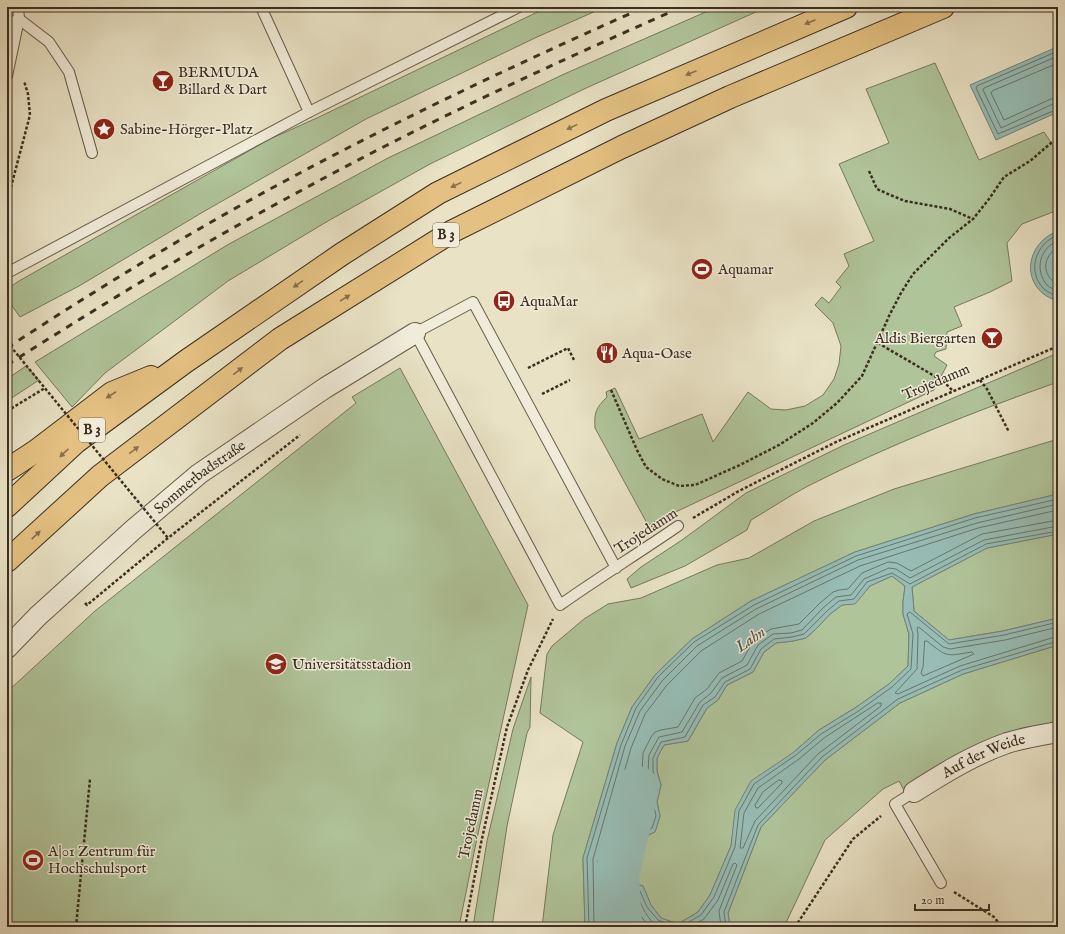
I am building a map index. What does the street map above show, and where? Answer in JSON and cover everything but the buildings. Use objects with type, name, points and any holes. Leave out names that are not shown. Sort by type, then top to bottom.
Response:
[{"type":"highway","name":"B 3","points":[[7,506],[76,442],[185,362],[342,254],[438,193],[606,110],[846,7]]},
{"type":"highway","name":"B 3","points":[[7,561],[100,476],[280,339],[453,231],[622,147],[716,104],[943,7]]},
{"type":"highway","points":[[7,470],[36,451],[112,393],[185,362]]},
{"type":"street","name":"Sommerbadstraße","points":[[7,648],[43,611],[198,474],[325,388],[415,333]]},
{"type":"street","name":"Auf der Weide","points":[[914,792],[975,756],[1008,743],[1058,732]]},
{"type":"lane","points":[[7,76],[19,19],[18,7]]},
{"type":"lane","points":[[261,7],[309,112]]},
{"type":"lane","points":[[7,273],[309,112],[519,7]]},
{"type":"lane","points":[[7,25],[19,19]]},
{"type":"lane","points":[[19,19],[49,42],[69,72],[92,153]]},
{"type":"lane","points":[[560,605],[415,333],[473,302],[616,568]]},
{"type":"lane","name":"Trojedamm","points":[[560,605],[678,526]]},
{"type":"lane","points":[[914,792],[895,804],[941,883]]},
{"type":"path","points":[[7,202],[30,114],[28,94]]},
{"type":"path","points":[[611,390],[637,450],[646,466],[662,479],[679,486],[695,485],[766,452],[813,423],[837,403],[862,376],[893,307],[913,274],[949,238],[973,218],[989,199],[1004,177],[1030,161],[1058,138]]},
{"type":"path","points":[[869,171],[877,189],[888,194],[905,201],[950,209],[973,218]]},
{"type":"path","points":[[7,342],[168,538]]},
{"type":"path","points":[[878,342],[943,382],[954,391]]},
{"type":"path","name":"Trojedamm","points":[[678,526],[739,491],[836,442],[1058,346]]},
{"type":"path","points":[[513,375],[568,348],[574,360]]},
{"type":"path","points":[[527,401],[570,380]]},
{"type":"path","points":[[980,380],[987,389],[1009,432]]},
{"type":"path","points":[[7,411],[45,388]]},
{"type":"path","points":[[87,605],[168,538],[306,430]]},
{"type":"path","name":"Trojedamm","points":[[465,927],[481,843],[507,727],[528,670],[560,605]]},
{"type":"path","points":[[76,927],[90,779]]},
{"type":"path","points":[[795,927],[853,839],[895,804]]},
{"type":"path","points":[[941,883],[994,917],[1002,927]]},
{"type":"green space","points":[[548,7],[605,7],[537,37],[366,119],[203,212],[79,286],[20,317],[10,303],[7,289],[19,281],[270,139]]},
{"type":"green space","points":[[717,7],[767,7],[584,89],[430,164],[328,221],[228,281],[105,373],[72,407],[35,362],[229,244],[388,158],[562,75]]},
{"type":"green space","points":[[935,63],[979,160],[1044,132],[1058,153],[1058,210],[1022,224],[1007,243],[1012,281],[954,307],[962,326],[947,332],[946,349],[936,352],[934,356],[947,365],[934,390],[648,525],[595,428],[596,411],[607,397],[606,392],[615,388],[639,439],[702,414],[713,442],[748,392],[771,409],[786,410],[805,406],[823,395],[834,379],[839,364],[841,346],[833,323],[815,305],[822,297],[829,303],[841,287],[836,282],[849,266],[844,254],[874,241],[839,164],[889,143],[866,89]]},
{"type":"green space","points":[[1058,353],[1058,382],[994,405],[900,443],[839,471],[801,490],[751,520],[747,530],[685,566],[631,588],[627,579],[641,567],[682,540],[746,493],[844,445]]},
{"type":"green space","points":[[26,366],[39,380],[7,401],[7,379]]},
{"type":"green space","name":"Universitätsstadion","points":[[400,368],[528,605],[459,927],[7,927],[7,692],[95,611],[356,403],[352,397]]},
{"type":"green space","points":[[1058,439],[1058,494],[974,514],[855,552],[751,601],[692,639],[655,675],[632,707],[617,743],[583,858],[585,927],[542,927],[553,835],[583,742],[540,713],[547,654],[552,646],[584,619],[608,604],[641,598],[717,565],[749,558],[814,521],[894,489]]},
{"type":"green space","points":[[1058,534],[1058,618],[1003,631],[949,640],[914,611],[912,587],[987,548]]},
{"type":"green space","points":[[892,576],[905,586],[903,614],[909,634],[908,666],[889,684],[855,708],[819,730],[794,752],[736,810],[731,846],[710,895],[698,912],[678,924],[661,918],[651,905],[643,886],[623,880],[618,864],[623,849],[630,839],[641,838],[655,832],[660,816],[657,802],[661,785],[657,771],[657,758],[664,745],[688,741],[707,708],[718,700],[727,685],[753,672],[764,652],[776,643],[806,638],[830,614],[842,605],[855,603],[870,586]]},
{"type":"green space","points":[[1058,645],[1058,722],[1005,733],[905,792],[899,781],[883,789],[825,840],[784,927],[730,927],[728,913],[761,827],[825,760],[900,703],[963,674]]},
{"type":"green space","points":[[531,677],[530,727],[527,733],[507,826],[492,927],[473,927],[487,841],[513,729]]},
{"type":"water","points":[[1057,47],[1058,112],[996,140],[970,85]]},
{"type":"water","points":[[1058,231],[1058,301],[1046,295],[1037,287],[1032,277],[1031,267],[1033,256],[1038,246],[1046,237]]},
{"type":"water","points":[[1058,494],[1058,534],[987,548],[912,587],[914,611],[949,640],[1003,631],[1058,618],[1058,645],[963,674],[900,703],[825,760],[761,827],[728,913],[730,927],[585,927],[583,858],[617,743],[632,707],[655,675],[692,639],[751,601],[855,552],[974,514]],"holes":[[[892,576],[905,586],[903,614],[909,634],[908,666],[889,684],[855,708],[819,730],[794,752],[751,781],[735,810],[731,846],[710,895],[698,912],[678,924],[661,918],[651,905],[643,886],[623,880],[618,863],[623,849],[630,839],[641,838],[655,832],[660,816],[657,802],[661,785],[657,771],[657,758],[664,745],[688,741],[707,708],[718,700],[727,685],[753,672],[764,652],[776,643],[806,638],[830,614],[842,605],[855,604],[870,586]]]},
{"type":"waterway","name":"Lahn","points":[[620,927],[617,875],[637,788]]},
{"type":"railway","points":[[7,348],[144,262],[214,220],[285,181],[373,135],[463,91],[645,7]]},
{"type":"railway","points":[[7,365],[112,299],[183,257],[339,170],[485,97],[682,7]]},
{"type":"place","name":"BERMUDA Billard & Dart","points":[[163,81]]},
{"type":"place","name":"Sabine-Hörger-Platz","points":[[104,129]]},
{"type":"place","name":"Aquamar","points":[[702,269]]},
{"type":"place","name":"AquaMar","points":[[504,301]]},
{"type":"place","name":"Aldis Biergarten","points":[[992,338]]},
{"type":"place","name":"Aqua-Oase","points":[[607,353]]},
{"type":"place","name":"Universitätsstadion","points":[[276,664]]},
{"type":"place","name":"A|01 Zentrum für Hochschulsport","points":[[33,860]]}]
